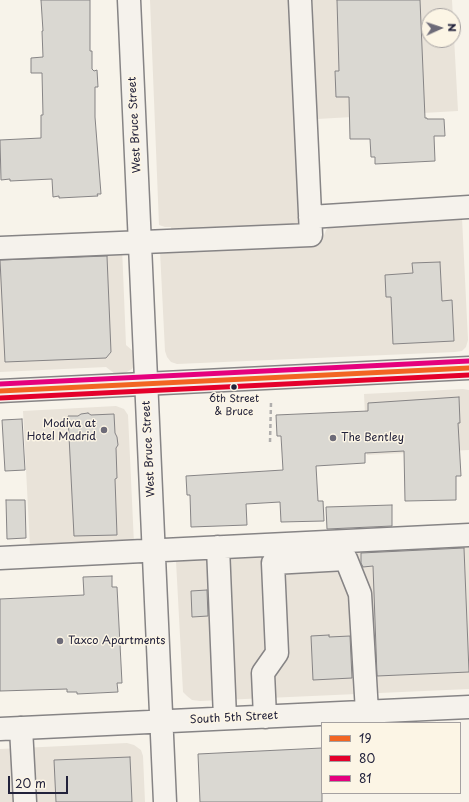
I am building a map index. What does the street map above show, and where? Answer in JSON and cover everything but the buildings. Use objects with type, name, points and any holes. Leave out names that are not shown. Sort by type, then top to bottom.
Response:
[{"type":"street","name":"West Bruce Street","points":[[129,0],[165,802]]},
{"type":"street","points":[[0,248],[311,235],[300,0]]},
{"type":"street","points":[[310,217],[469,207]]},
{"type":"street","points":[[0,391],[469,368]]},
{"type":"street","points":[[0,558],[469,535]]},
{"type":"street","points":[[218,547],[225,718]]},
{"type":"street","points":[[265,717],[263,673],[277,653],[273,563],[346,560],[360,594],[367,712]]},
{"type":"street","name":"South 5th Street","points":[[0,729],[469,707]]},
{"type":"street","points":[[21,728],[25,802]]},
{"type":"path","points":[[270,442],[271,403]]},
{"type":"shaded area","points":[[150,0],[293,0],[304,228],[172,234],[171,227],[159,225]]},
{"type":"shaded area","points":[[312,0],[452,0],[452,8],[421,8],[421,48],[455,48],[458,111],[317,119]]},
{"type":"shaded area","points":[[462,218],[468,340],[466,347],[462,351],[177,364],[171,362],[167,357],[165,351],[160,251],[171,246],[323,238],[326,230],[333,224]]},
{"type":"shaded area","points":[[122,247],[126,345],[134,352],[135,365],[132,369],[125,373],[115,374],[106,367],[0,372],[0,254]]},
{"type":"shaded area","points":[[463,389],[469,390],[469,450],[367,455],[364,394]]},
{"type":"shaded area","points":[[116,406],[124,409],[128,415],[134,544],[30,547],[23,411]]},
{"type":"shaded area","points":[[469,544],[469,689],[200,701],[192,700],[183,692],[176,561],[185,558]]},
{"type":"shaded area","points":[[127,743],[134,745],[141,750],[143,756],[145,802],[0,802],[0,749]]},
{"type":"transit line","name":"81","points":[[0,384],[469,361]]},
{"type":"transit line","name":"19","points":[[0,391],[469,368]]},
{"type":"transit line","name":"80","points":[[0,398],[469,375]]},
{"type":"place","name":"6th Street & Bruce","points":[[234,387]]},
{"type":"place","name":"Modiva at Hotel Madrid","points":[[104,430]]},
{"type":"place","name":"The Bentley","points":[[333,438]]},
{"type":"place","name":"Taxco Apartments","points":[[60,641]]}]
